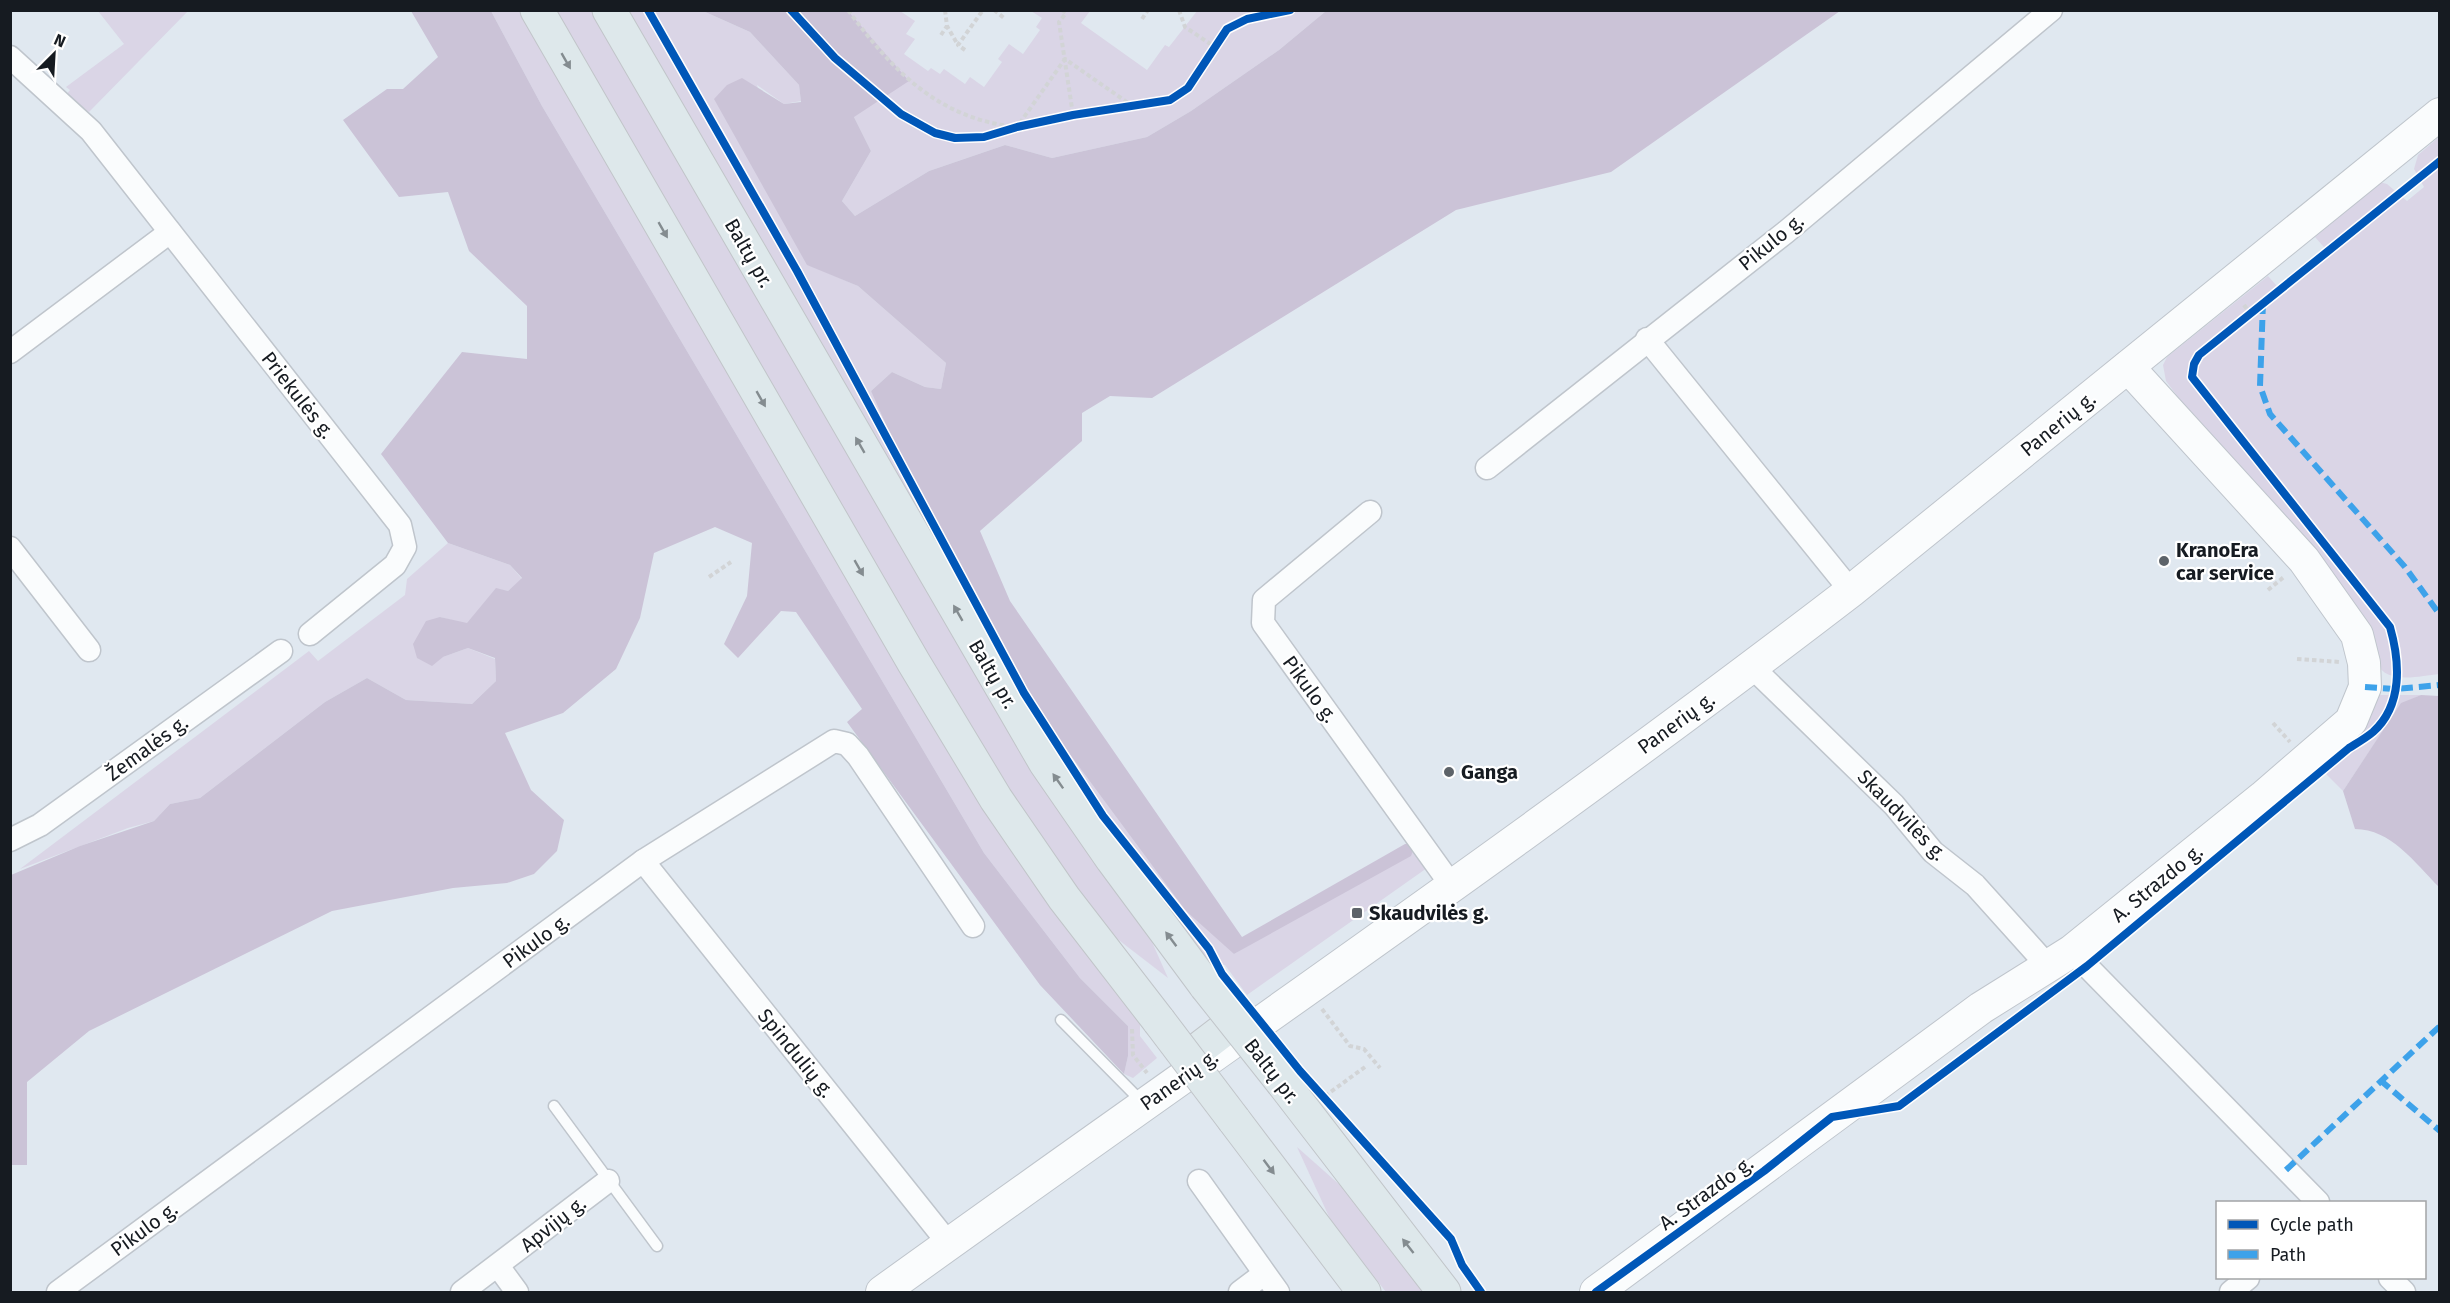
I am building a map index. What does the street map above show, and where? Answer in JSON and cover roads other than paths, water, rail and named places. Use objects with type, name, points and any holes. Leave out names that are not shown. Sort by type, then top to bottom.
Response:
[{"type":"main road","points":[[537,10],[914,663],[996,799],[1146,1023],[1186,1058],[1365,1293]]},
{"type":"main road","name":"Baltų pr.","points":[[609,10],[1046,762],[1112,859],[1206,986],[1444,1293]]},
{"type":"main road","name":"Panerių g.","points":[[882,1293],[1452,886],[1752,667],[1851,591],[2439,114]]},
{"type":"main road","name":"A. Strazdo g.","points":[[1596,1293],[1981,1008],[2060,959],[2263,797],[2351,721],[2362,699],[2364,663],[2357,635],[2304,560],[2128,367]]},
{"type":"main road","points":[[1186,1058],[1234,1022]]},
{"type":"street","name":"Pikulo g.","points":[[1487,468],[1647,339],[1786,232],[2051,10]]},
{"type":"street","name":"Priekulės g.","points":[[10,57],[91,131],[400,525],[405,547],[395,565],[310,634]]},
{"type":"street","points":[[10,352],[170,232]]},
{"type":"street","points":[[1647,339],[1851,591]]},
{"type":"street","name":"Pikulo g.","points":[[1370,512],[1264,600],[1263,622],[1452,886]]},
{"type":"street","points":[[10,548],[89,650]]},
{"type":"street","name":"Žemalės g.","points":[[10,840],[40,825],[280,651]]},
{"type":"street","name":"Skaudvilės g.","points":[[1752,667],[1894,805],[1933,852],[1975,885],[2060,959],[2245,1131],[2314,1201]]},
{"type":"street","name":"Pikulo g.","points":[[57,1293],[643,861],[834,741],[847,744],[858,756],[973,926]]},
{"type":"street","name":"Spindulių g.","points":[[643,861],[949,1244]]},
{"type":"street","name":"Apvijų g.","points":[[462,1293],[608,1181]]},
{"type":"street","points":[[1199,1181],[1278,1293]]},
{"type":"street","points":[[498,1266],[517,1293]]},
{"type":"street","points":[[1240,1293],[1264,1274]]},
{"type":"street","points":[[2230,1293],[2247,1279]]},
{"type":"street","points":[[2391,1279],[2404,1293]]},
{"type":"lane","points":[[1060,1020],[1153,1098]]},
{"type":"lane","points":[[554,1106],[657,1246]]},
{"type":"place","name":"KranoEra car service","points":[[2164,561]]},
{"type":"place","name":"Ganga","points":[[1449,772]]},
{"type":"place","name":"Skaudvilės g.","points":[[1357,913]]}]
